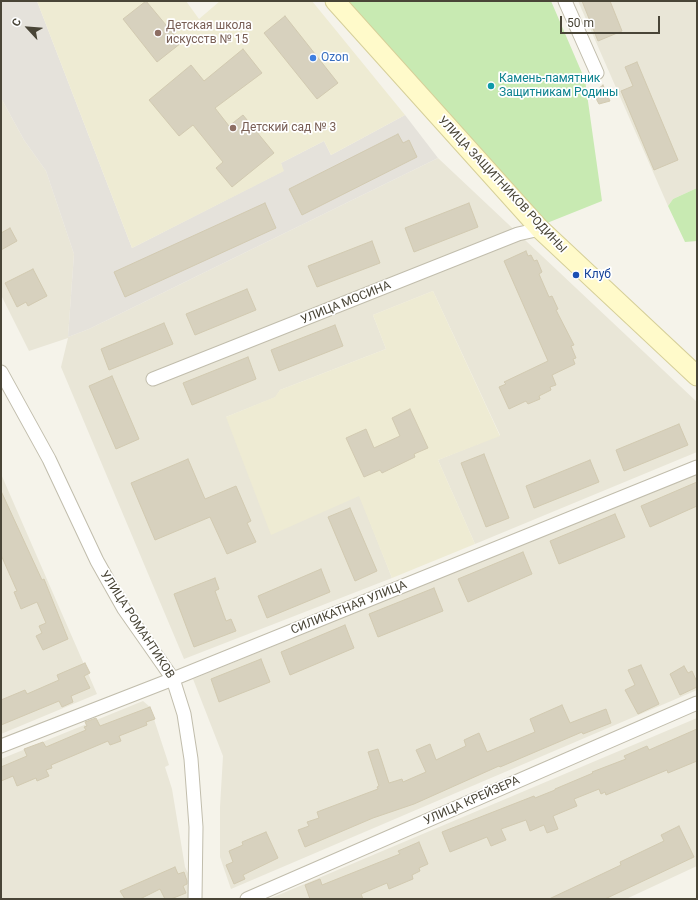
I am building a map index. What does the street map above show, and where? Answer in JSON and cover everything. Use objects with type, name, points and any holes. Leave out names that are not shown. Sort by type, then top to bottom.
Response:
[{"type":"street","name":"УЛИЦА ЗАЩИТНИКОВ РОДИНЫ","points":[[335,1],[540,229],[697,376]]},
{"type":"street","points":[[565,1],[597,74]]},
{"type":"street","name":"УЛИЦА МОСИНА","points":[[154,379],[518,234],[540,229]]},
{"type":"street","name":"УЛИЦА РОМАНТИКОВ","points":[[1,372],[49,459],[96,561],[124,609],[174,679],[184,714],[191,759],[196,827],[195,899]]},
{"type":"street","name":"СИЛИКАТНАЯ УЛИЦА","points":[[1,746],[174,679],[697,467]]},
{"type":"street","name":"УЛИЦА КРЕЙЗЕРА","points":[[247,899],[697,703]]},
{"type":"shaded area","points":[[1,1],[37,1],[132,248],[283,171],[281,163],[324,141],[331,155],[405,115],[438,158],[89,329],[68,337],[74,254],[46,171],[24,140],[1,98]]},
{"type":"shaded area","name":"Детский сад № 3","points":[[37,1],[186,1],[199,19],[220,1],[312,1],[405,115],[331,155],[324,141],[281,163],[284,171],[132,248]]},
{"type":"shaded area","points":[[578,1],[697,1],[697,188],[673,199],[668,206]]},
{"type":"shaded area","points":[[1,98],[24,140],[46,171],[74,254],[68,337],[89,329],[438,158],[697,402],[697,452],[475,544],[438,460],[500,435],[433,291],[373,315],[386,349],[280,390],[276,397],[226,417],[360,496],[392,578],[184,659],[61,367],[68,338],[29,351],[1,295]]},
{"type":"shaded area","points":[[433,291],[500,436],[438,460],[475,544],[392,578],[359,496],[271,535],[226,417],[275,397],[280,390],[386,349],[373,315]]},
{"type":"shaded area","points":[[697,473],[697,690],[231,889],[220,857],[220,807],[223,756],[193,679]]},
{"type":"shaded area","points":[[1,474],[97,694],[1,734]]},
{"type":"shaded area","points":[[143,701],[150,707],[169,765],[165,767],[172,789],[185,867],[191,879],[191,899],[1,899],[1,759]]},
{"type":"shaded area","points":[[697,718],[697,866],[626,899],[269,899]]},
{"type":"green space","points":[[347,1],[551,1],[585,80],[602,201],[547,223]]},
{"type":"green space","points":[[697,188],[697,241],[685,242],[668,206],[673,199]]},
{"type":"building","points":[[146,1],[181,43],[157,62],[123,19]]},
{"type":"building","points":[[582,1],[610,1],[622,31],[598,41]]},
{"type":"building","points":[[285,16],[338,83],[317,99],[264,33]]},
{"type":"building","points":[[243,49],[262,73],[215,108],[229,126],[243,115],[274,153],[232,187],[216,168],[223,162],[193,125],[179,136],[149,100],[191,65],[204,81]]},
{"type":"building","points":[[637,62],[678,160],[654,170],[621,91],[633,86],[625,67]]},
{"type":"building","points":[[603,85],[610,101],[599,104],[593,93]]},
{"type":"building","points":[[398,134],[403,143],[409,140],[417,157],[302,215],[289,189]]},
{"type":"building","points":[[265,203],[276,228],[125,297],[114,272]]},
{"type":"building","points":[[469,203],[478,227],[414,252],[405,228]]},
{"type":"building","points":[[10,228],[17,241],[1,250],[1,233]]},
{"type":"building","points":[[372,241],[380,263],[317,287],[308,266]]},
{"type":"building","points":[[526,251],[528,256],[531,255],[534,261],[537,260],[542,272],[539,274],[549,297],[552,296],[558,309],[556,310],[574,345],[571,346],[576,358],[573,359],[575,364],[552,375],[556,385],[550,387],[551,390],[539,396],[540,399],[528,404],[526,401],[509,409],[499,387],[506,384],[504,382],[548,361],[504,261]]},
{"type":"building","points":[[33,269],[47,296],[28,306],[26,302],[17,307],[5,283]]},
{"type":"building","points":[[247,289],[256,310],[195,335],[186,314]]},
{"type":"building","points":[[164,323],[173,344],[109,370],[101,349]]},
{"type":"building","points":[[335,325],[343,346],[279,371],[271,350]]},
{"type":"building","points":[[248,357],[256,379],[192,405],[183,383]]},
{"type":"building","points":[[112,376],[139,439],[116,449],[89,386]]},
{"type":"building","points":[[410,409],[428,448],[414,454],[415,457],[382,473],[380,470],[364,477],[346,438],[366,429],[374,448],[400,436],[392,418]]},
{"type":"building","points":[[679,424],[688,445],[624,471],[616,450]]},
{"type":"building","points":[[484,454],[509,518],[486,527],[461,463]]},
{"type":"building","points":[[188,459],[205,499],[236,486],[251,521],[247,523],[256,542],[227,554],[210,517],[155,540],[131,483]]},
{"type":"building","points":[[590,460],[599,482],[534,508],[526,486]]},
{"type":"building","points":[[697,482],[697,506],[650,527],[641,506]]},
{"type":"building","points":[[1,491],[42,580],[44,579],[68,639],[43,650],[36,636],[42,633],[39,626],[46,623],[37,602],[21,609],[14,592],[17,591],[1,555]]},
{"type":"building","points":[[350,508],[377,571],[355,581],[328,517]]},
{"type":"building","points":[[615,514],[625,537],[559,564],[550,541]]},
{"type":"building","points":[[523,552],[532,574],[468,602],[458,579]]},
{"type":"building","points":[[321,569],[330,592],[267,618],[258,596]]},
{"type":"building","points":[[215,578],[219,589],[215,591],[226,621],[231,619],[236,631],[194,647],[174,594]]},
{"type":"building","points":[[434,588],[443,611],[378,637],[369,614]]},
{"type":"building","points":[[345,625],[354,648],[290,675],[281,652]]},
{"type":"building","points":[[261,659],[270,682],[219,702],[211,679]]},
{"type":"building","points":[[85,663],[90,673],[84,676],[90,688],[71,696],[73,702],[62,707],[59,701],[1,725],[1,700],[25,690],[27,694],[59,680],[57,675]]},
{"type":"building","points":[[641,665],[659,704],[638,714],[625,690],[635,685],[628,670]]},
{"type":"building","points":[[684,666],[688,673],[692,671],[697,682],[697,687],[680,695],[670,674]]},
{"type":"building","points":[[562,705],[570,723],[606,709],[611,723],[583,734],[582,732],[500,767],[499,766],[414,804],[373,818],[305,847],[298,830],[309,826],[307,822],[319,818],[317,812],[378,789],[377,787],[379,786],[368,752],[378,749],[389,783],[402,779],[403,782],[426,772],[416,750],[430,744],[436,760],[466,746],[464,740],[479,733],[487,752],[535,732],[530,719]]},
{"type":"building","points":[[150,707],[155,719],[146,722],[147,725],[119,736],[121,741],[110,745],[108,741],[51,765],[52,768],[46,770],[49,776],[37,781],[36,778],[17,786],[13,776],[1,781],[1,767],[27,756],[24,749],[43,742],[46,747],[86,730],[84,727],[87,726],[85,722],[96,718],[100,726]]},
{"type":"building","points":[[697,729],[697,761],[668,773],[667,770],[606,795],[605,792],[601,794],[599,789],[574,799],[577,806],[553,816],[558,829],[547,833],[544,825],[530,831],[526,820],[501,829],[506,840],[491,846],[487,837],[450,852],[442,832],[534,796],[535,798],[555,790],[593,773],[592,772],[626,759],[624,756],[647,746],[649,750]]},
{"type":"building","points":[[679,826],[694,857],[605,899],[549,899],[621,865],[620,862],[664,841],[661,835]]},
{"type":"building","points":[[266,832],[278,858],[243,875],[245,879],[234,884],[226,865],[233,862],[229,851],[243,845],[242,842]]},
{"type":"building","points":[[419,842],[428,864],[419,868],[420,871],[412,875],[413,879],[389,889],[387,883],[361,894],[363,899],[310,899],[305,885],[320,879],[322,885],[400,854],[398,851]]},
{"type":"building","points":[[175,867],[178,874],[184,872],[187,884],[183,886],[186,893],[171,899],[165,899],[160,889],[140,899],[125,899],[120,891]]},
{"type":"place","name":"Детская школа искусств № 15","points":[[158,33]]},
{"type":"place","name":"Ozon","points":[[313,58]]},
{"type":"place","name":"Камень-памятник Защитникам Родины","points":[[491,86]]},
{"type":"place","name":"Детский сад № 3","points":[[233,128]]},
{"type":"place","name":"Клуб","points":[[576,275]]}]
